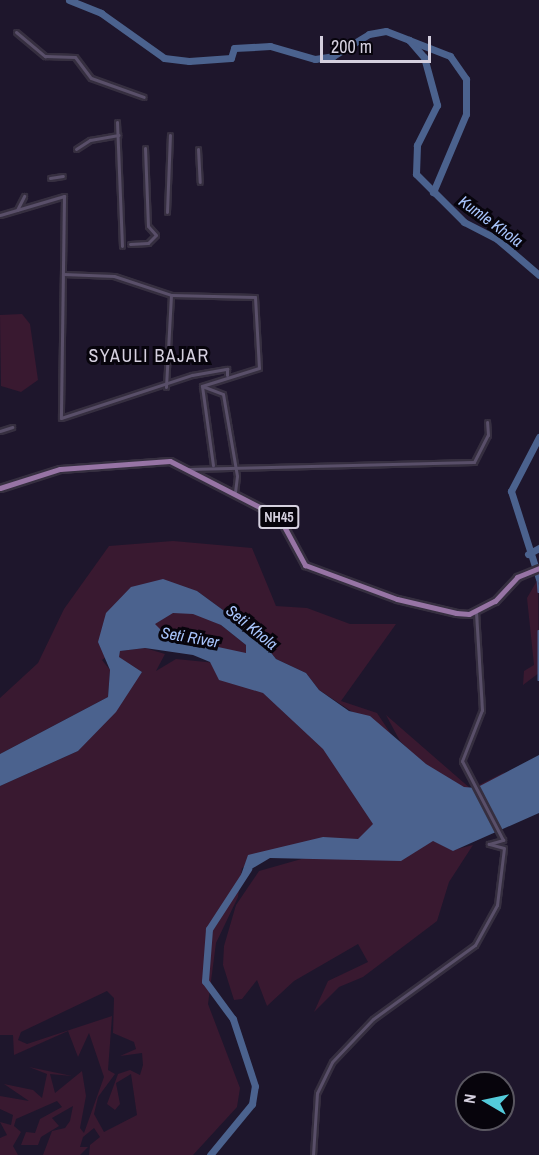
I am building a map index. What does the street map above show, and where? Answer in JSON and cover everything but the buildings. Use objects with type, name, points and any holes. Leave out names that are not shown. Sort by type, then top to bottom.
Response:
[{"type":"main road","name":"NH45","points":[[0,488],[60,469],[162,460],[189,469],[279,517],[305,565],[414,604],[476,612]]},
{"type":"main road","points":[[476,612],[524,573],[539,568]]},
{"type":"street","points":[[16,32],[45,56],[75,57],[91,78],[144,97]]},
{"type":"street","points":[[117,122],[122,246]]},
{"type":"street","points":[[76,149],[90,140],[119,135]]},
{"type":"street","points":[[167,212],[170,135]]},
{"type":"street","points":[[130,244],[148,243],[156,235],[148,226],[145,148]]},
{"type":"street","points":[[198,149],[200,182]]},
{"type":"street","points":[[50,178],[63,176]]},
{"type":"street","points":[[16,211],[24,196]]},
{"type":"street","points":[[0,215],[64,196],[62,418],[166,387],[192,375],[227,369],[227,375]]},
{"type":"street","points":[[63,274],[114,276],[171,295],[255,297],[259,368],[227,375],[202,386]]},
{"type":"street","points":[[166,387],[171,295]]},
{"type":"street","points":[[202,386],[213,465]]},
{"type":"street","points":[[202,386],[223,394],[236,466],[235,493]]},
{"type":"street","points":[[189,469],[213,465],[474,462],[488,435],[487,422]]},
{"type":"street","points":[[0,431],[12,427]]},
{"type":"street","points":[[313,1155],[317,1093],[332,1062],[368,1024],[480,939],[500,893],[504,848],[489,844],[503,842],[464,769],[462,757],[482,710],[476,612]]},
{"type":"shaded area","points":[[22,314],[30,324],[38,380],[21,392],[1,386],[0,315]]},
{"type":"shaded area","points":[[173,541],[252,548],[276,606],[307,608],[350,624],[396,624],[341,701],[377,713],[395,740],[319,690],[306,673],[276,659],[257,635],[197,591],[102,660],[110,670],[108,697],[0,754],[0,698],[38,663],[64,609],[109,546]]},
{"type":"shaded area","points":[[538,579],[539,673],[523,685],[524,671],[534,665],[527,598]]},
{"type":"shaded area","points":[[163,596],[221,625],[246,645],[246,654],[116,632]]},
{"type":"shaded area","points":[[145,648],[165,654],[156,671],[176,659],[236,665],[310,727],[396,839],[287,850],[242,868],[238,897],[216,943],[208,1004],[240,1088],[237,1107],[193,1155],[89,1155],[90,1145],[100,1137],[94,1128],[83,1137],[80,1147],[88,1147],[80,1155],[43,1155],[52,1131],[65,1128],[70,1121],[73,1106],[52,1118],[59,1126],[41,1137],[38,1145],[21,1145],[26,1132],[35,1133],[40,1119],[62,1107],[57,1101],[16,1119],[14,1126],[21,1132],[13,1146],[18,1155],[0,1155],[0,1138],[7,1135],[0,1122],[11,1125],[13,1115],[0,1109],[0,1096],[29,1101],[4,1084],[33,1090],[42,1098],[47,1074],[29,1067],[72,1076],[50,1074],[55,1093],[82,1071],[86,1096],[80,1128],[84,1133],[104,1077],[89,1033],[78,1057],[68,1031],[14,1055],[13,1035],[0,1035],[0,786],[78,751],[142,672],[118,657],[120,651]],"holes":[[[107,991],[114,998],[113,1033],[134,1042],[136,1049],[120,1056],[142,1053],[143,1065],[140,1075],[130,1070],[118,1074],[107,1104],[115,1110],[120,1104],[116,1083],[131,1074],[137,1115],[104,1132],[94,1114],[98,1097],[115,1074],[108,1070],[112,1016],[27,1044],[18,1040],[21,1032]]]},
{"type":"shaded area","points":[[386,715],[471,789],[505,772],[468,809],[400,741]]},
{"type":"shaded area","points":[[433,841],[453,850],[473,845],[449,882],[437,921],[363,977],[339,987],[314,1012],[328,981],[368,962],[358,944],[294,981],[267,1006],[257,980],[242,999],[234,1000],[223,965],[224,946],[236,905],[259,871],[312,856]]},
{"type":"water","points":[[163,579],[197,591],[257,635],[276,659],[306,673],[319,690],[349,711],[370,716],[426,764],[464,787],[476,788],[539,755],[539,813],[453,851],[433,841],[401,861],[270,858],[241,875],[248,855],[323,837],[358,839],[373,824],[323,749],[263,693],[219,680],[210,662],[193,655],[145,648],[120,651],[119,657],[142,672],[116,712],[78,751],[0,786],[0,754],[108,697],[110,670],[98,642],[106,613],[131,587]],"holes":[[[173,613],[193,614],[221,625],[246,645],[246,653],[167,636],[155,624]]]},
{"type":"waterway","name":"Kumle Khola","points":[[69,0],[101,13],[164,58],[189,61],[231,58],[234,48],[270,46],[315,59],[333,56],[369,34],[386,31],[409,40],[424,57],[437,105],[417,145],[416,174],[464,222],[497,239],[539,275]]},
{"type":"waterway","points":[[409,40],[450,56],[466,79],[466,114],[433,192]]},
{"type":"waterway","points":[[539,437],[511,491],[539,579]]},
{"type":"waterway","points":[[528,554],[539,548]]},
{"type":"waterway","points":[[538,579],[539,592]]},
{"type":"waterway","points":[[539,631],[539,680]]},
{"type":"waterway","points":[[210,1155],[252,1104],[255,1086],[233,1019],[205,981],[209,929],[248,869]]},
{"type":"district","name":"SYAULI BAJAR","points":[[149,356]]},
{"type":"water label","name":"Seti Khola","points":[[252,627]]},
{"type":"water label","name":"Seti River","points":[[190,637]]}]
